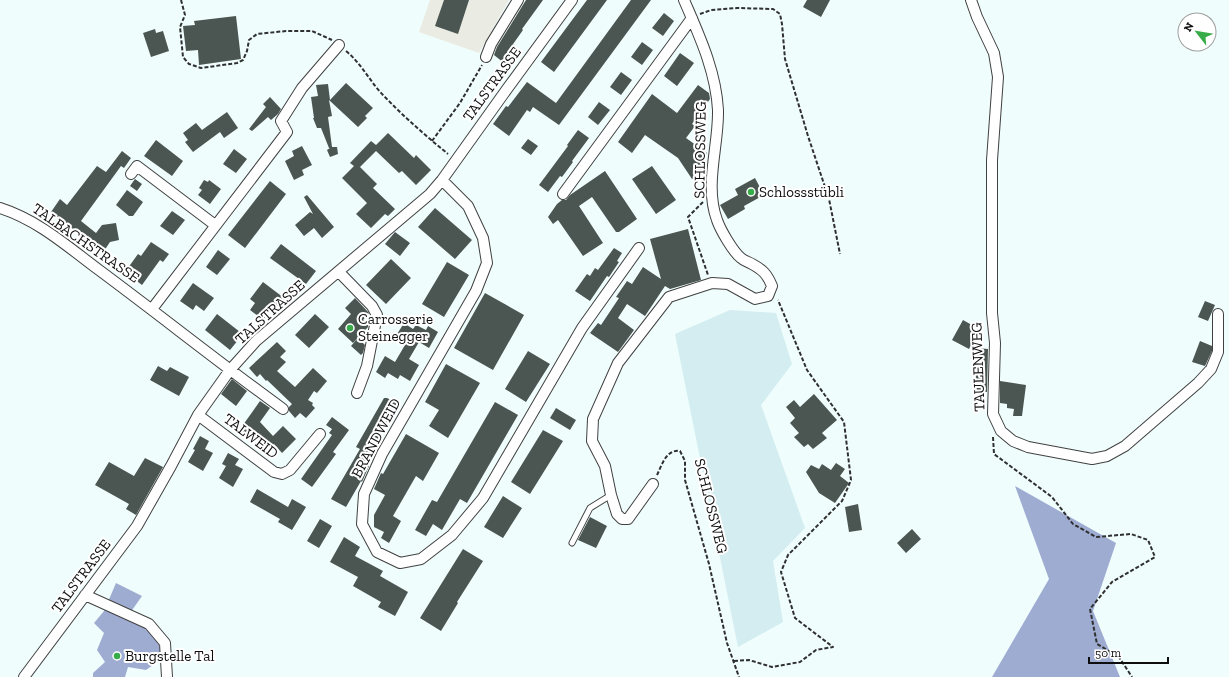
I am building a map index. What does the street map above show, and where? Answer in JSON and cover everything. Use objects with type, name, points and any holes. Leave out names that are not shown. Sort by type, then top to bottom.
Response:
[{"type":"street","points":[[486,57],[491,44],[518,0]]},
{"type":"street","name":"TALSTRASSE","points":[[24,677],[137,526],[198,415],[230,370],[256,341],[430,194],[442,180],[572,0]]},
{"type":"street","name":"SCHLOSSWEG","points":[[684,0],[705,48],[713,79],[718,110],[716,149],[712,178],[713,204],[717,220],[728,242],[741,258],[766,273],[772,286]]},
{"type":"street","name":"TAULENWEG","points":[[971,0],[977,17],[994,52],[998,77],[992,160],[992,313],[995,343],[993,414],[1001,431],[1013,441],[1028,447],[1092,459],[1107,456],[1125,446],[1198,383],[1211,369],[1218,352],[1218,314]]},
{"type":"street","points":[[563,194],[692,18]]},
{"type":"street","points":[[152,308],[287,132],[281,121],[302,88],[339,45]]},
{"type":"street","points":[[131,174],[137,166],[215,225]]},
{"type":"street","name":"BRANDWEID","points":[[442,180],[468,206],[483,238],[487,263],[476,291],[382,454],[364,494],[362,524],[377,552],[400,563],[421,559],[425,556],[452,534],[483,498],[582,328],[638,248]]},
{"type":"street","name":"TALBACHSTRASSE","points":[[0,208],[14,212],[37,224],[152,308],[230,370],[283,409]]},
{"type":"street","points":[[339,272],[372,306],[377,315],[367,366],[357,393]]},
{"type":"street","points":[[653,484],[628,520],[622,519],[617,514],[611,495],[606,466],[592,441],[593,419],[618,363],[669,297],[712,283],[728,284],[755,299],[768,296],[772,286]]},
{"type":"street","name":"TALWEID","points":[[198,415],[274,472],[282,474],[290,470],[320,434]]},
{"type":"street","points":[[85,594],[148,624],[165,643],[167,677]]},
{"type":"lane","points":[[572,543],[590,508],[611,495]]},
{"type":"path","points":[[182,0],[184,15],[180,26],[183,56],[190,64],[201,68],[236,63],[243,60],[247,51],[249,40],[257,34],[286,31],[312,31],[335,41],[354,57],[383,95],[432,141],[455,160]]},
{"type":"path","points":[[692,18],[711,10],[737,8],[773,9],[780,14],[785,59],[829,199],[840,254]]},
{"type":"path","points":[[432,141],[460,103],[486,57]]},
{"type":"path","points":[[712,283],[705,268],[688,217],[702,202],[713,204]]},
{"type":"path","points":[[734,662],[749,660],[772,667],[800,662],[816,650],[833,647],[794,618],[781,572],[788,556],[842,501],[851,480],[844,422],[807,370],[772,286]]},
{"type":"path","points":[[992,432],[994,454],[1052,497],[1073,524],[1096,537],[1131,534],[1148,540],[1155,557],[1112,582],[1090,608],[1097,644],[1119,657],[1132,677]]},
{"type":"path","name":"SCHLOSSWEG","points":[[653,484],[669,453],[674,450],[680,451],[685,462],[685,480],[709,564],[727,643],[739,677]]},
{"type":"shaded area","points":[[430,0],[509,0],[479,53],[419,32]]},
{"type":"shaded area","points":[[730,310],[776,313],[792,364],[761,405],[805,528],[773,561],[783,622],[738,647],[675,334]]},
{"type":"shaded area","points":[[1015,486],[1116,543],[1093,611],[1120,677],[992,677],[1049,579]]},
{"type":"shaded area","points":[[116,583],[142,596],[128,616],[149,624],[166,654],[146,670],[128,667],[125,677],[93,677],[93,673],[105,662],[97,650],[104,633],[94,623],[104,611]]},
{"type":"building","points":[[444,0],[469,0],[458,34],[435,26]]},
{"type":"building","points":[[526,0],[543,0],[506,54],[509,56],[504,63],[494,55],[497,47]]},
{"type":"building","points":[[587,0],[607,0],[554,72],[541,62]]},
{"type":"building","points":[[631,0],[651,0],[559,125],[533,107],[530,112],[527,110],[509,136],[493,124],[506,106],[508,107],[527,82],[556,103]]},
{"type":"building","points":[[807,0],[830,0],[821,17],[803,7]]},
{"type":"building","points":[[664,13],[674,21],[663,36],[652,28]]},
{"type":"building","points":[[236,16],[241,59],[199,65],[198,50],[186,51],[183,26],[195,25],[194,21]]},
{"type":"building","points":[[155,29],[156,33],[163,31],[169,51],[151,57],[143,33]]},
{"type":"building","points":[[642,42],[653,50],[642,65],[631,57]]},
{"type":"building","points":[[680,53],[694,63],[677,86],[664,76]]},
{"type":"building","points":[[621,72],[632,80],[621,95],[610,87]]},
{"type":"building","points":[[346,83],[373,108],[365,116],[367,118],[358,127],[329,100],[332,116],[328,117],[332,147],[337,147],[338,154],[330,157],[327,150],[330,148],[321,128],[317,128],[313,118],[311,97],[318,96],[316,85],[328,84],[330,100]]},
{"type":"building","points":[[698,85],[709,93],[710,99],[692,124],[695,126],[686,138],[707,153],[703,159],[706,165],[706,170],[692,179],[678,158],[645,135],[632,153],[618,142],[652,94],[677,113]]},
{"type":"building","points":[[270,97],[281,109],[271,120],[268,117],[252,131],[249,129],[266,107],[263,104]]},
{"type":"building","points":[[599,102],[610,110],[598,125],[588,117]]},
{"type":"building","points":[[227,112],[238,128],[224,138],[220,132],[193,152],[185,142],[188,140],[183,133],[196,123],[202,130]]},
{"type":"building","points":[[578,130],[589,138],[562,177],[560,176],[548,192],[539,185]]},
{"type":"building","points":[[388,133],[414,158],[416,155],[431,170],[416,185],[402,171],[399,173],[376,151],[360,167],[377,184],[373,188],[395,209],[388,216],[385,214],[371,228],[356,214],[367,203],[342,178],[354,166],[350,163],[371,141],[376,145]]},
{"type":"building","points":[[528,139],[538,146],[531,155],[521,148]]},
{"type":"building","points":[[156,140],[183,161],[172,176],[144,156]]},
{"type":"building","points":[[302,146],[312,165],[302,170],[304,175],[294,180],[285,161],[294,156],[292,151]]},
{"type":"building","points":[[234,149],[247,159],[236,173],[223,164]]},
{"type":"building","points":[[122,151],[131,158],[124,168],[121,166],[81,221],[96,233],[102,225],[116,223],[119,240],[110,242],[104,251],[97,246],[95,248],[85,241],[86,239],[51,212],[60,199],[67,205],[97,166],[106,172]]},
{"type":"building","points":[[652,166],[676,200],[656,214],[632,179]]},
{"type":"building","points":[[605,171],[637,219],[619,232],[616,232],[592,197],[579,206],[603,243],[583,256],[558,220],[553,224],[548,217],[557,204],[562,200],[566,200],[570,195]]},
{"type":"building","points":[[755,178],[764,195],[744,206],[745,209],[728,219],[720,205],[738,195],[735,189]]},
{"type":"building","points":[[135,179],[142,184],[137,191],[130,186]]},
{"type":"building","points":[[204,180],[208,182],[209,180],[221,189],[210,204],[198,195],[202,190],[199,188]]},
{"type":"building","points":[[270,181],[286,194],[245,248],[228,235]]},
{"type":"building","points":[[127,190],[143,202],[133,216],[129,216],[116,205]]},
{"type":"building","points":[[307,195],[334,227],[322,238],[314,228],[304,236],[295,225],[310,212],[313,214],[304,197]]},
{"type":"building","points":[[435,208],[472,240],[455,259],[418,227]]},
{"type":"building","points":[[172,211],[185,220],[173,235],[160,226]]},
{"type":"building","points":[[688,229],[701,280],[670,289],[665,286],[645,316],[627,304],[618,318],[634,330],[618,352],[590,333],[598,323],[601,325],[619,298],[616,297],[627,281],[632,284],[643,267],[661,279],[650,239]]},
{"type":"building","points":[[395,232],[410,243],[400,256],[385,244]]},
{"type":"building","points":[[151,242],[169,254],[163,262],[160,260],[142,285],[125,272],[138,254],[141,256]]},
{"type":"building","points":[[281,244],[316,271],[306,284],[270,258]]},
{"type":"building","points":[[614,248],[622,253],[617,261],[619,262],[609,277],[607,276],[590,301],[575,291],[587,274],[590,276],[595,268],[598,270]]},
{"type":"building","points":[[218,250],[230,259],[217,275],[206,267]]},
{"type":"building","points":[[391,259],[411,278],[386,304],[366,285]]},
{"type":"building","points":[[447,262],[469,275],[444,317],[422,304]]},
{"type":"building","points":[[263,282],[288,301],[282,309],[275,304],[263,320],[250,310],[255,303],[250,299]]},
{"type":"building","points":[[193,283],[214,298],[204,311],[196,305],[193,310],[180,301]]},
{"type":"building","points":[[485,293],[524,315],[493,370],[454,348]]},
{"type":"building","points":[[355,298],[369,313],[363,320],[368,327],[353,343],[338,329],[351,314],[345,308]]},
{"type":"building","points":[[1205,301],[1215,305],[1208,321],[1198,317]]},
{"type":"building","points":[[217,314],[240,332],[236,337],[239,339],[230,350],[205,330]]},
{"type":"building","points":[[315,314],[329,327],[309,348],[295,335]]},
{"type":"building","points":[[963,320],[979,329],[969,349],[952,340]]},
{"type":"building","points":[[404,323],[413,329],[416,325],[426,330],[428,326],[438,332],[429,348],[419,342],[409,359],[419,365],[410,381],[400,375],[398,379],[388,373],[385,378],[376,372],[385,356],[395,362],[405,345],[394,339]]},
{"type":"building","points":[[358,338],[365,345],[361,355],[351,346]]},
{"type":"building","points":[[1200,341],[1212,346],[1212,351],[1205,366],[1192,362]]},
{"type":"building","points":[[277,342],[286,351],[280,357],[286,362],[277,371],[295,387],[313,368],[327,381],[317,393],[314,391],[308,400],[313,403],[312,405],[315,408],[306,418],[300,413],[295,418],[289,411],[289,407],[292,404],[260,374],[257,377],[249,368]]},
{"type":"building","points":[[975,348],[988,349],[987,392],[975,391],[976,374],[973,374]]},
{"type":"building","points":[[528,351],[550,364],[526,402],[505,389]]},
{"type":"building","points":[[446,364],[480,383],[448,438],[429,426],[439,410],[425,402]]},
{"type":"building","points":[[158,366],[167,371],[170,367],[189,377],[179,396],[150,380]]},
{"type":"building","points":[[232,379],[247,391],[236,406],[221,394]]},
{"type":"building","points":[[1000,381],[1026,385],[1022,416],[1013,416],[1014,409],[1007,408],[1007,404],[1000,403]]},
{"type":"building","points":[[814,394],[837,420],[822,433],[827,438],[813,449],[808,444],[804,447],[794,437],[799,433],[790,423],[795,418],[786,407],[794,400],[800,407]]},
{"type":"building","points":[[384,398],[399,404],[364,463],[369,466],[362,482],[361,481],[346,507],[331,499],[360,449],[356,447]]},
{"type":"building","points":[[260,401],[270,408],[260,422],[273,436],[283,426],[296,439],[282,453],[274,444],[268,450],[251,434],[248,439],[238,432]]},
{"type":"building","points":[[495,402],[518,415],[467,503],[460,499],[442,530],[433,524],[426,536],[415,530],[432,500],[437,502]]},
{"type":"building","points":[[556,408],[576,420],[570,430],[550,418]]},
{"type":"building","points":[[332,417],[349,430],[333,452],[336,454],[312,487],[301,479],[332,435],[329,433],[332,429],[326,425]]},
{"type":"building","points":[[543,430],[563,441],[530,494],[511,482]]},
{"type":"building","points":[[406,434],[439,453],[423,481],[416,476],[393,516],[401,521],[389,543],[381,538],[384,532],[374,527],[374,515],[385,495],[374,489],[381,473],[383,474]]},
{"type":"building","points":[[200,436],[209,441],[205,449],[213,453],[203,471],[188,462],[195,450],[193,449]]},
{"type":"building","points":[[228,453],[239,459],[235,465],[243,469],[233,487],[219,478],[226,466],[222,464]]},
{"type":"building","points":[[145,458],[163,467],[136,515],[126,509],[129,504],[95,485],[109,462],[134,476]]},
{"type":"building","points":[[836,463],[845,469],[840,476],[849,483],[835,503],[819,493],[806,472],[811,465],[819,469],[822,464],[831,470]]},
{"type":"building","points":[[257,489],[288,507],[292,499],[306,507],[292,530],[278,522],[280,519],[250,502]]},
{"type":"building","points":[[503,496],[522,508],[503,538],[484,527]]},
{"type":"building","points":[[858,504],[862,530],[849,532],[845,507]]},
{"type":"building","points":[[590,517],[607,526],[596,548],[578,540]]},
{"type":"building","points":[[320,519],[332,526],[319,548],[307,541]]},
{"type":"building","points":[[912,529],[921,539],[906,553],[897,543]]},
{"type":"building","points":[[344,537],[360,547],[355,556],[383,571],[380,576],[408,592],[395,616],[378,607],[381,602],[353,586],[358,577],[330,562]]},
{"type":"building","points":[[463,549],[483,561],[457,602],[458,603],[441,631],[420,618]]},
{"type":"place","name":"Schlossstübli","points":[[751,192]]},
{"type":"place","name":"Carrosserie Steinegger","points":[[350,328]]},
{"type":"place","name":"Burgstelle Tal","points":[[117,656]]}]
